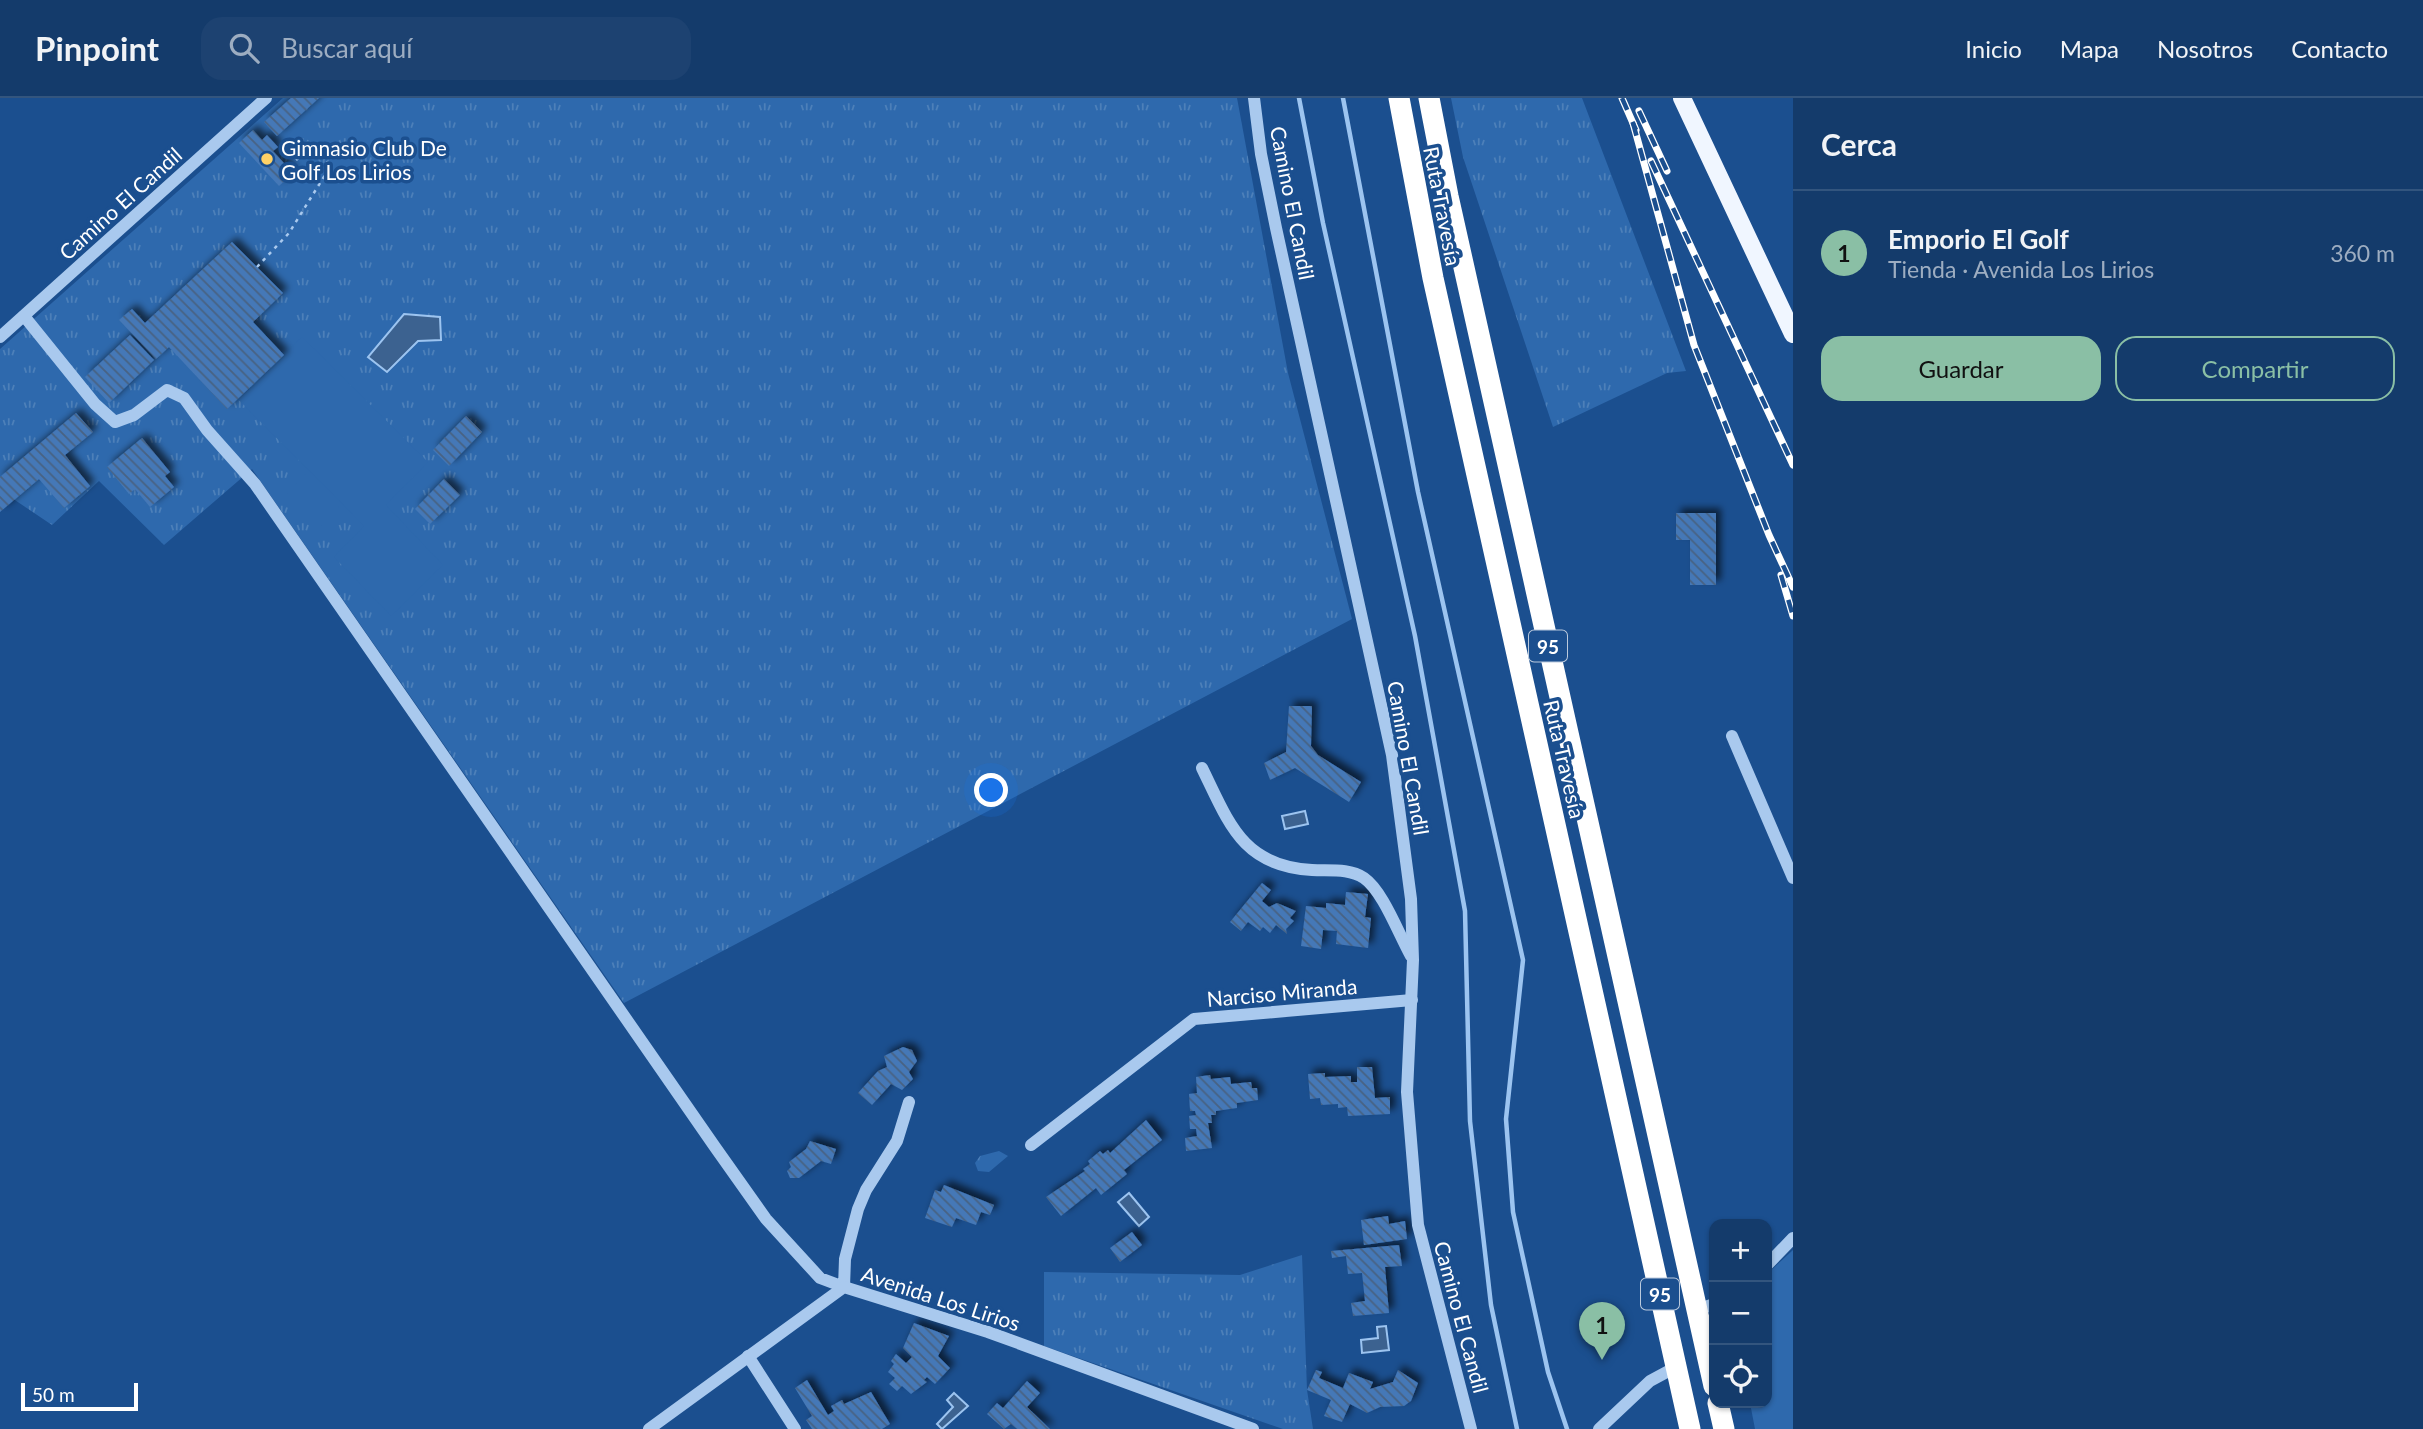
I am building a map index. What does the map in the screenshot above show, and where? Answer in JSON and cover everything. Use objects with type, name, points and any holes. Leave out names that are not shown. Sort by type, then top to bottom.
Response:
[{"type":"highway","name":"Ruta Travesía","points":[[1399,98],[1433,278],[1690,1429]]},
{"type":"highway","name":"Ruta Travesía","points":[[1429,98],[1457,236],[1706,1307],[1710,1345]]},
{"type":"highway","points":[[1719,1408],[1724,1429]]},
{"type":"main road","points":[[1682,98],[1793,334]]},
{"type":"street","name":"Camino El Candil","points":[[0,337],[266,98]]},
{"type":"street","name":"Camino El Candil","points":[[1254,98],[1276,228],[1392,755],[1406,853],[1413,960],[1407,1092],[1418,1225],[1471,1429]]},
{"type":"street","points":[[24,316],[95,404],[115,422],[134,415],[167,390],[184,398],[207,430],[255,484],[766,1219],[820,1278],[844,1287],[845,1259],[858,1209],[866,1189],[884,1165],[904,1125],[909,1102]]},
{"type":"street","points":[[1732,736],[1793,878]]},
{"type":"street","points":[[1202,768],[1234,834],[1244,844],[1265,859],[1288,867],[1348,872],[1364,878],[1376,889],[1413,960]]},
{"type":"street","name":"Narciso Miranda","points":[[1031,1145],[1194,1019],[1412,1000]]},
{"type":"street","points":[[1772,1260],[1793,1238]]},
{"type":"street","name":"Avenida Los Lirios","points":[[649,1429],[844,1287],[988,1332],[1253,1429]]},
{"type":"street","points":[[748,1356],[795,1429]]},
{"type":"street","points":[[1599,1429],[1650,1381],[1676,1367]]},
{"type":"path","points":[[257,267],[289,233],[330,167],[316,146],[312,146],[287,167]]},
{"type":"green space","points":[[283,98],[1237,98],[1288,373],[1352,619],[624,1003],[252,469],[164,545],[99,481],[52,525],[0,490],[0,349]]},
{"type":"green space","points":[[1451,98],[1582,98],[1686,371],[1667,373],[1553,427],[1463,157]]},
{"type":"green space","points":[[302,337],[428,462],[386,505],[443,565],[391,616],[334,557],[364,526],[238,399]]},
{"type":"green space","points":[[305,474],[339,507],[321,526],[287,494]]},
{"type":"green space","points":[[999,1151],[1008,1156],[989,1172],[978,1171],[975,1163],[980,1156]]},
{"type":"green space","points":[[1793,1250],[1793,1429],[1755,1429],[1751,1408],[1772,1408],[1772,1269]]},
{"type":"green space","points":[[1302,1255],[1307,1390],[1313,1429],[1283,1429],[1044,1346],[1044,1272],[1240,1275]]},
{"type":"shaded area","points":[[404,314],[440,317],[441,340],[418,341],[387,372],[368,357]]},
{"type":"shaded area","points":[[1305,811],[1308,824],[1285,829],[1282,816]]},
{"type":"shaded area","points":[[1129,1193],[1149,1217],[1139,1226],[1118,1202]]},
{"type":"shaded area","points":[[1386,1326],[1389,1350],[1362,1353],[1361,1340],[1378,1338],[1377,1327]]},
{"type":"shaded area","points":[[954,1393],[968,1406],[942,1429],[937,1424],[953,1407],[947,1400]]},
{"type":"building","points":[[291,98],[319,98],[277,136],[264,122]]},
{"type":"building","name":"Gimnasio Club De Golf Los Lirios","points":[[253,130],[262,140],[267,135],[278,147],[273,151],[293,173],[279,186],[239,143]]},
{"type":"building","points":[[232,242],[283,293],[253,322],[284,355],[227,409],[169,347],[156,359],[119,320],[132,309],[145,323]]},
{"type":"building","points":[[130,335],[154,360],[109,403],[85,377]]},
{"type":"building","points":[[76,413],[93,432],[65,455],[90,486],[64,508],[39,479],[0,512],[0,477]]},
{"type":"building","points":[[466,416],[482,432],[449,466],[433,450]]},
{"type":"building","points":[[142,438],[170,472],[165,476],[174,487],[150,507],[135,489],[129,494],[107,467]]},
{"type":"building","points":[[444,479],[460,495],[430,524],[415,509]]},
{"type":"building","points":[[1676,513],[1716,513],[1716,585],[1690,585],[1690,540],[1676,540]]},
{"type":"building","points":[[1289,706],[1312,706],[1311,746],[1318,755],[1361,782],[1349,802],[1295,768],[1270,780],[1264,763],[1286,752]]},
{"type":"building","points":[[1262,883],[1271,890],[1262,901],[1269,907],[1277,903],[1296,911],[1290,918],[1294,921],[1286,929],[1287,934],[1276,925],[1270,933],[1263,927],[1260,931],[1248,922],[1241,931],[1230,922]]},
{"type":"building","points":[[1346,892],[1368,894],[1365,917],[1371,918],[1368,948],[1336,944],[1337,931],[1323,930],[1321,949],[1301,946],[1306,906],[1326,908],[1326,903],[1345,905]]},
{"type":"building","points":[[903,1047],[912,1050],[917,1061],[909,1072],[913,1079],[902,1090],[891,1084],[872,1105],[858,1093],[878,1071],[887,1067],[884,1056]]},
{"type":"building","points":[[1357,1067],[1372,1067],[1375,1098],[1390,1097],[1390,1114],[1348,1116],[1347,1107],[1338,1108],[1338,1104],[1321,1105],[1320,1098],[1310,1099],[1308,1074],[1325,1073],[1325,1077],[1351,1076],[1351,1082],[1357,1082]]},
{"type":"building","points":[[1210,1075],[1211,1079],[1230,1077],[1231,1084],[1251,1082],[1252,1088],[1257,1088],[1258,1100],[1237,1103],[1237,1108],[1216,1111],[1216,1115],[1211,1115],[1212,1123],[1208,1123],[1212,1148],[1186,1151],[1185,1138],[1197,1136],[1196,1129],[1190,1129],[1189,1116],[1196,1115],[1195,1111],[1190,1111],[1189,1094],[1197,1093],[1196,1077]]},
{"type":"building","points":[[1146,1120],[1162,1140],[1124,1170],[1127,1174],[1101,1195],[1096,1188],[1061,1216],[1046,1197],[1085,1171],[1083,1169],[1090,1164],[1088,1161],[1100,1151],[1103,1154],[1108,1150],[1110,1153]]},
{"type":"building","points":[[810,1141],[836,1149],[831,1164],[821,1161],[799,1178],[790,1178],[787,1171],[791,1167],[789,1162],[806,1149]]},
{"type":"building","points":[[944,1185],[994,1205],[990,1215],[981,1212],[976,1225],[956,1218],[952,1227],[925,1218],[935,1190],[941,1192]]},
{"type":"building","points":[[1388,1216],[1389,1224],[1405,1221],[1407,1239],[1364,1245],[1361,1220]]},
{"type":"building","points":[[1132,1232],[1142,1245],[1120,1262],[1110,1248]]},
{"type":"building","points":[[1399,1245],[1402,1266],[1385,1267],[1389,1313],[1353,1316],[1351,1303],[1365,1301],[1362,1273],[1348,1274],[1346,1256],[1332,1258],[1331,1251]]},
{"type":"building","points":[[914,1323],[949,1336],[938,1356],[950,1368],[935,1384],[927,1377],[924,1380],[927,1382],[911,1394],[902,1386],[897,1391],[889,1384],[895,1378],[888,1372],[894,1364],[891,1361],[896,1354],[906,1363],[912,1357],[903,1348]]},
{"type":"building","points":[[1316,1370],[1322,1372],[1319,1378],[1343,1388],[1349,1373],[1373,1382],[1370,1389],[1393,1382],[1398,1370],[1418,1383],[1411,1401],[1404,1406],[1380,1407],[1367,1413],[1350,1404],[1342,1422],[1324,1416],[1331,1400],[1307,1390]]},
{"type":"building","points":[[807,1380],[828,1415],[834,1411],[831,1406],[842,1400],[844,1404],[871,1392],[890,1424],[882,1429],[812,1429],[806,1420],[812,1416],[795,1388]]},
{"type":"building","points":[[1027,1381],[1040,1393],[1027,1407],[1050,1429],[1017,1429],[1011,1424],[1004,1429],[987,1414],[997,1403],[1003,1408]]},
{"type":"waterway","points":[[1299,98],[1323,223],[1415,636],[1465,911],[1470,1121],[1491,1305],[1517,1429]]},
{"type":"waterway","points":[[1343,98],[1418,492],[1523,960],[1506,1119],[1513,1212],[1548,1372],[1567,1429]]},
{"type":"railway","points":[[1622,98],[1636,130]]},
{"type":"railway","points":[[1639,111],[1667,171]]},
{"type":"railway","points":[[1633,123],[1694,345],[1769,535],[1793,587]]},
{"type":"railway","points":[[1651,161],[1793,465]]},
{"type":"railway","points":[[1781,575],[1793,616]]},
{"type":"place","name":"Gimnasio Club De Golf Los Lirios","points":[[267,159]]},
{"type":"place","name":"Emporio El Golf","points":[[1602,1360]]}]
